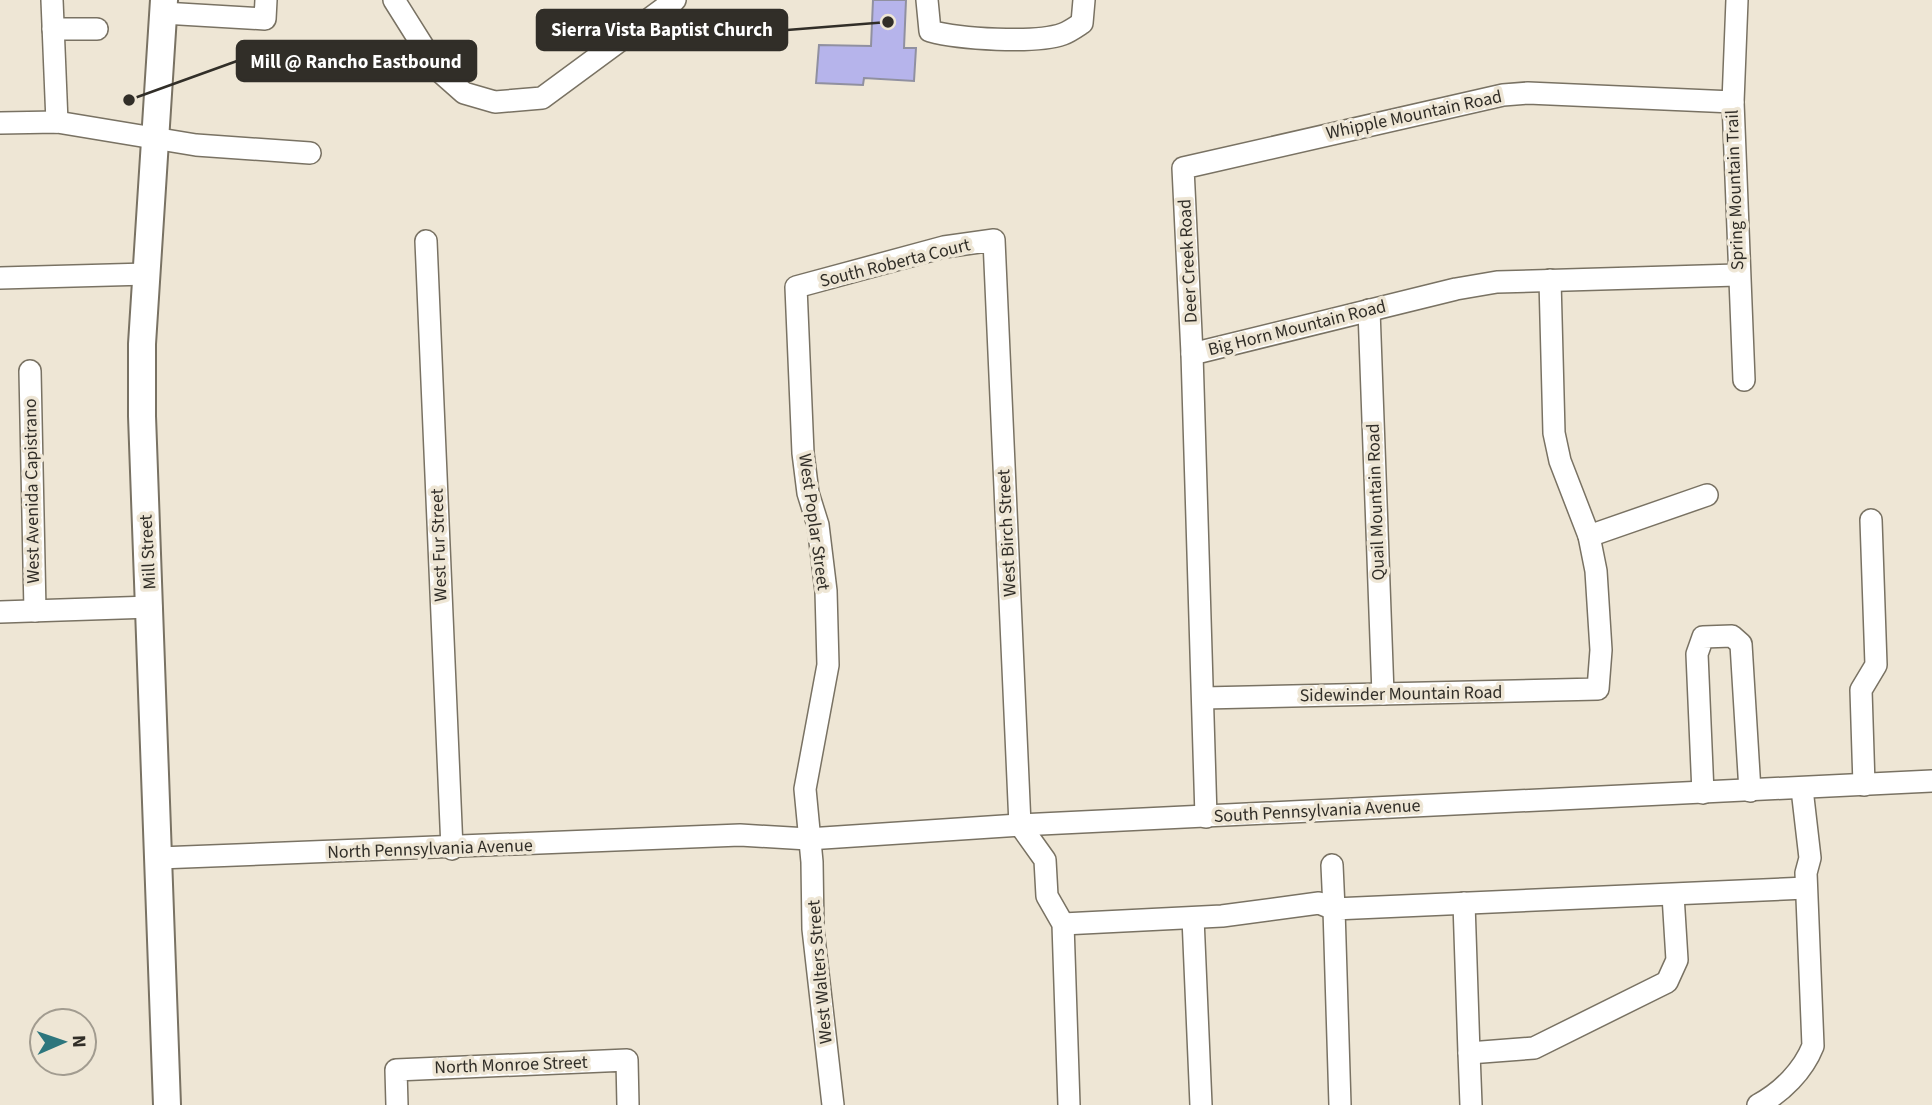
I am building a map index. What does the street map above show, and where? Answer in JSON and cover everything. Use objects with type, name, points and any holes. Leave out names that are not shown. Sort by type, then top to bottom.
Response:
[{"type":"main road","name":"Mill Street","points":[[163,7],[142,344],[142,416],[167,1105]]},
{"type":"street","points":[[52,0],[57,122]]},
{"type":"street","points":[[163,7],[265,19],[266,0]]},
{"type":"street","points":[[394,0],[438,69],[464,93],[495,102],[542,98],[675,0]]},
{"type":"street","points":[[927,0],[930,31],[950,37],[1038,39],[1063,34],[1082,23],[1084,0]]},
{"type":"street","name":"Spring Mountain Trail","points":[[1737,0],[1732,102],[1737,275],[1744,380]]},
{"type":"street","points":[[53,29],[97,29]]},
{"type":"street","name":"Whipple Mountain Road","points":[[1183,168],[1481,97],[1514,93],[1732,102]]},
{"type":"street","points":[[0,122],[57,122],[196,145],[310,153]]},
{"type":"street","name":"Deer Creek Road","points":[[1183,168],[1192,354]]},
{"type":"street","name":"South Roberta Court","points":[[796,287],[944,247],[994,240]]},
{"type":"street","name":"West Birch Street","points":[[994,240],[1020,825]]},
{"type":"street","name":"West Fur Street","points":[[426,241],[452,849]]},
{"type":"street","points":[[0,278],[148,274]]},
{"type":"street","name":"Big Horn Mountain Road","points":[[1206,817],[1192,354],[1368,310],[1497,282],[1737,275]]},
{"type":"street","points":[[1550,280],[1553,433],[1560,461],[1589,536],[1707,495]]},
{"type":"street","name":"West Poplar Street","points":[[796,287],[803,453],[822,554],[828,665],[808,759],[808,839]]},
{"type":"street","name":"Quail Mountain Road","points":[[1368,310],[1383,694]]},
{"type":"street","name":"West Avenida Capistrano","points":[[30,371],[35,611]]},
{"type":"street","points":[[1864,785],[1861,690],[1876,665],[1871,520]]},
{"type":"street","name":"Sidewinder Mountain Road","points":[[1203,698],[1598,689],[1600,617],[1589,536]]},
{"type":"street","points":[[0,612],[151,607]]},
{"type":"street","points":[[1703,793],[1697,654],[1703,637],[1732,636],[1741,644],[1750,791]]},
{"type":"street","name":"South Pennsylvania Avenue","points":[[701,837],[808,839],[1020,825],[1750,791],[1802,798],[1864,785],[1932,781]]},
{"type":"street","points":[[1758,1105],[1776,1094],[1807,1062],[1813,1046],[1806,880],[1810,858],[1808,825],[1802,798]]},
{"type":"street","points":[[1020,825],[1045,860],[1047,896],[1063,924],[1069,1105]]},
{"type":"street","name":"North Pennsylvania Avenue","points":[[159,858],[452,849],[701,837]]},
{"type":"street","name":"West Walters Street","points":[[808,839],[812,862],[813,929],[833,1105]]},
{"type":"street","points":[[1332,865],[1340,1105]]},
{"type":"street","points":[[1063,924],[1259,913],[1319,903],[1334,909],[1673,895],[1806,880]]},
{"type":"street","points":[[1469,1053],[1534,1048],[1667,982],[1677,960],[1673,895]]},
{"type":"street","points":[[1464,903],[1471,1105]]},
{"type":"street","points":[[1193,918],[1201,1105]]},
{"type":"street","name":"North Monroe Street","points":[[397,1105],[396,1070],[627,1060],[628,1105]]},
{"type":"building","points":[[873,0],[906,0],[904,48],[916,48],[914,81],[864,78],[863,85],[816,83],[819,45],[871,46]]},
{"type":"place","name":"Sierra Vista Baptist Church","points":[[888,22]]},
{"type":"place","name":"Mill @ Rancho Eastbound","points":[[129,100]]}]
